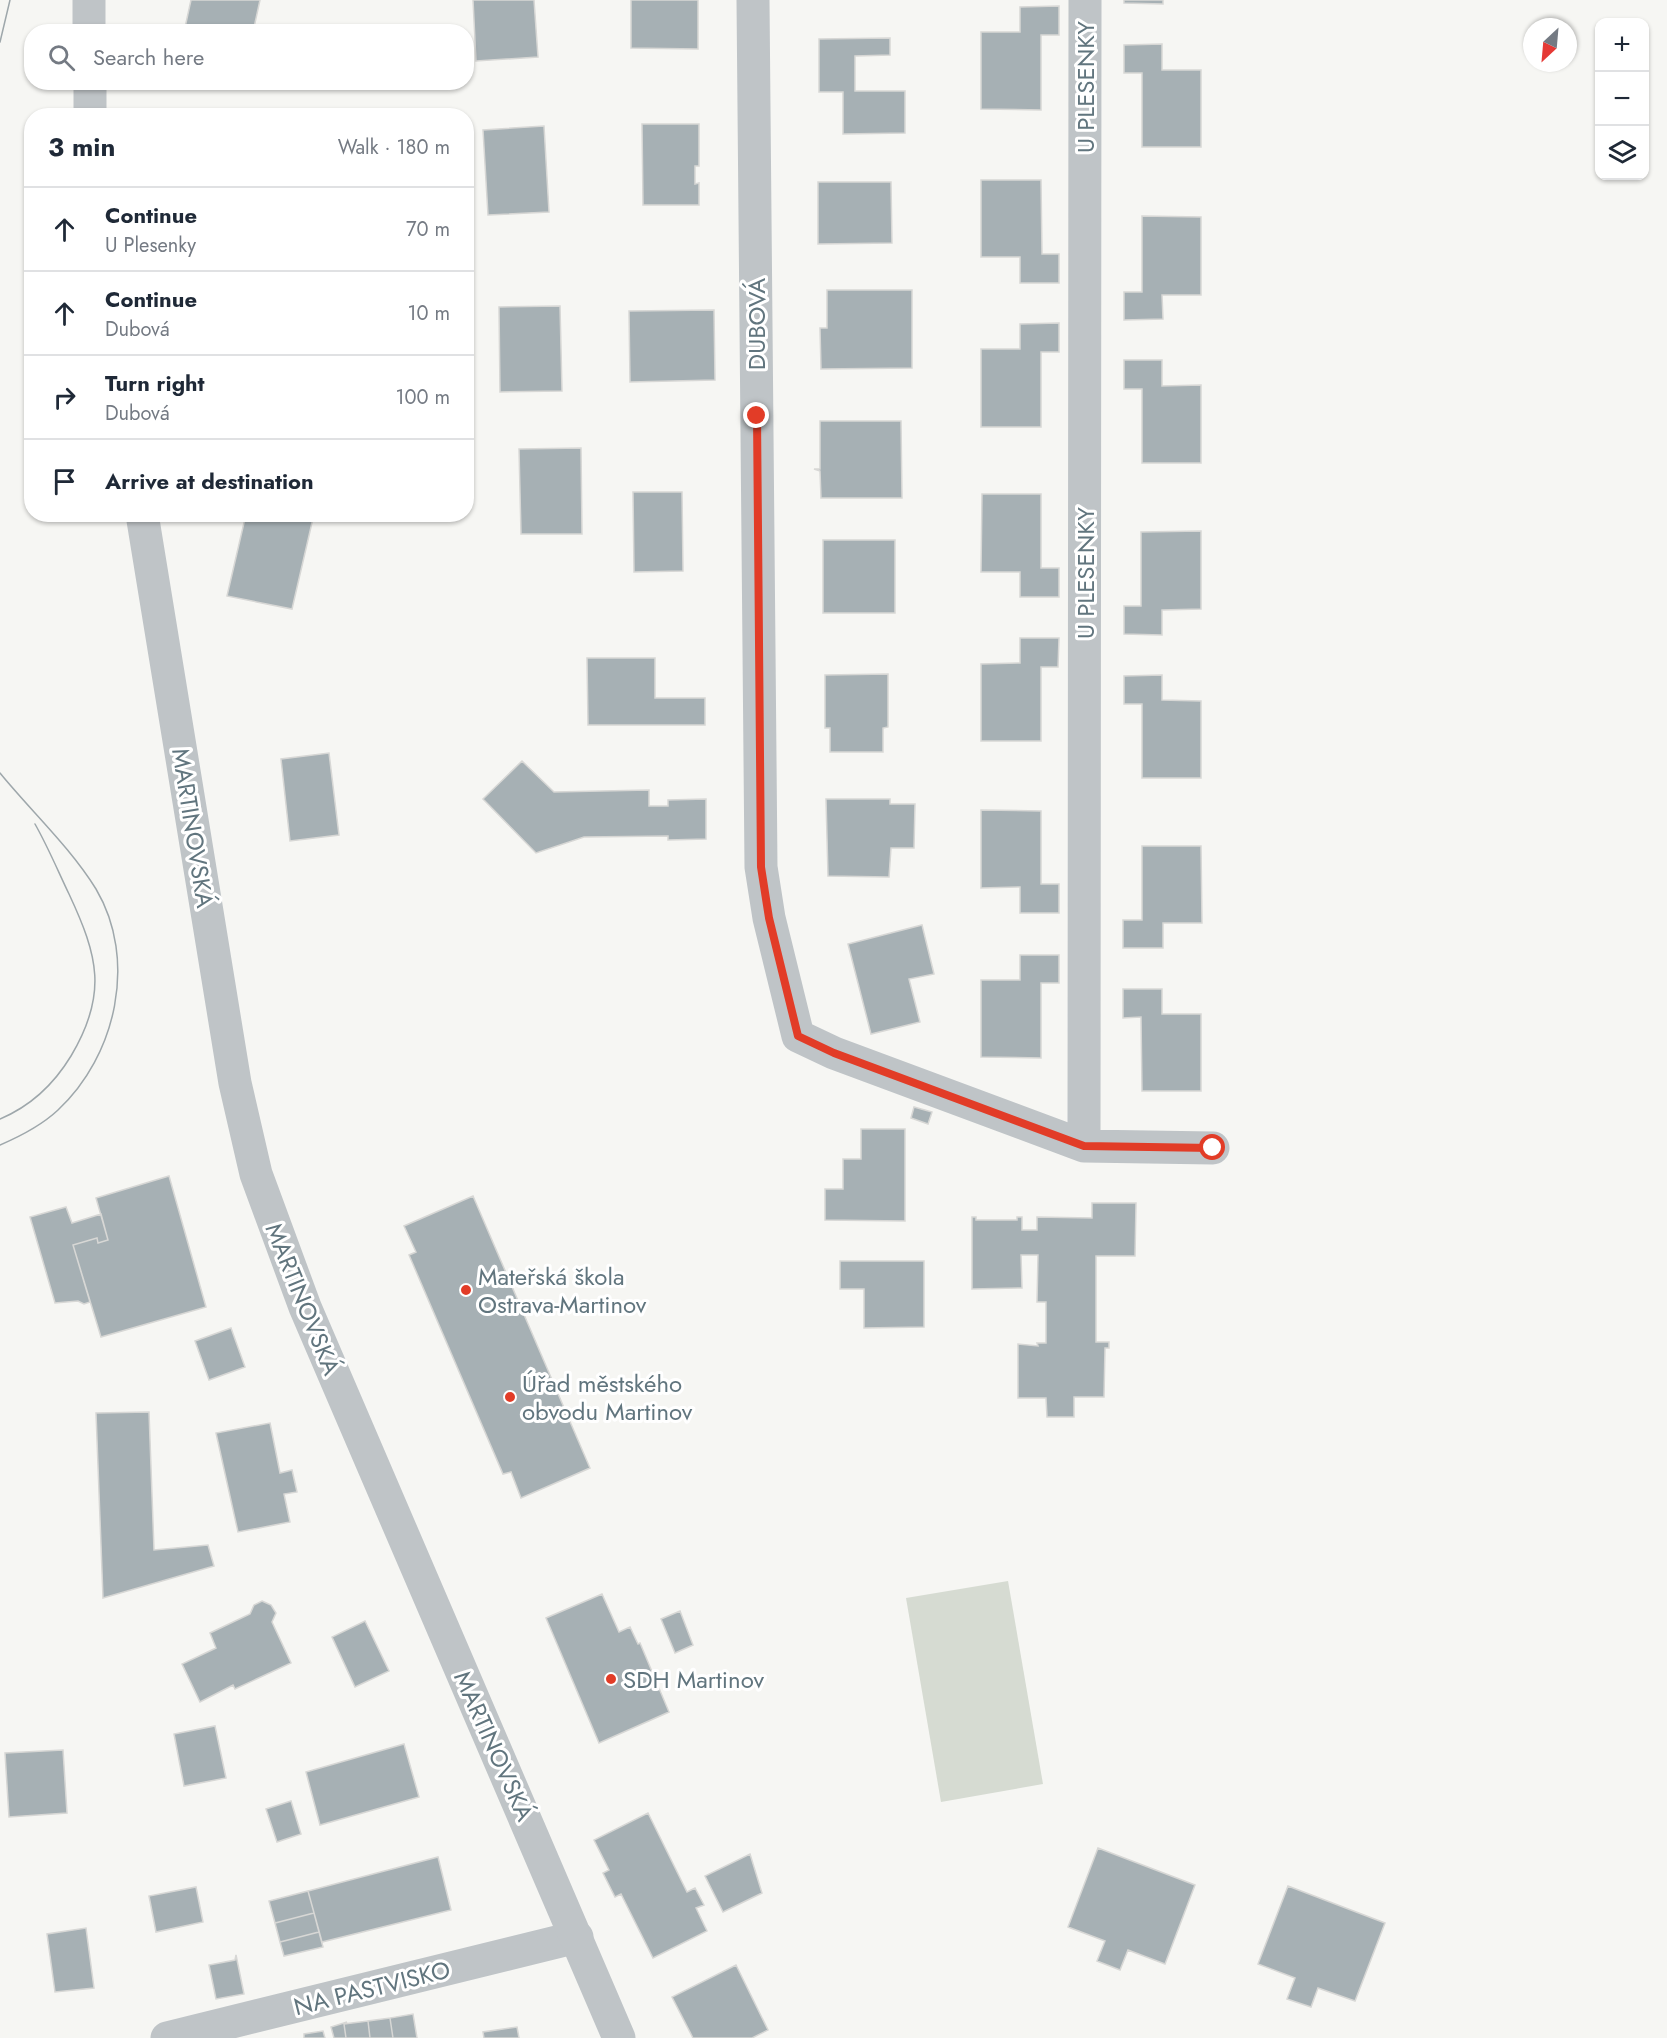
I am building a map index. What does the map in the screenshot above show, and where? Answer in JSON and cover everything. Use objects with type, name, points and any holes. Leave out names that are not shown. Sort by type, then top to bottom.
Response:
[{"type":"street","points":[[89,0],[89,24]]},
{"type":"street","name":"DUBOVÁ","points":[[753,0],[761,867],[769,918],[798,1036],[834,1053],[1084,1146]]},
{"type":"street","name":"U PLESENKY","points":[[1084,1146],[1085,0]]},
{"type":"street","points":[[90,90],[90,108]]},
{"type":"street","name":"MARTINOVSKÁ","points":[[143,522],[235,1083],[256,1174],[326,1360],[619,2038]]},
{"type":"street","points":[[1084,1146],[1213,1148]]},
{"type":"street","name":"NA PASTVISKO","points":[[167,2038],[577,1937]]},
{"type":"shaded area","points":[[1008,1581],[1043,1784],[941,1802],[906,1598]]},
{"type":"building","points":[[191,0],[260,0],[255,24],[186,24]]},
{"type":"building","points":[[473,0],[534,0],[538,57],[476,61]]},
{"type":"building","points":[[631,0],[698,0],[698,49],[631,48]]},
{"type":"building","points":[[1124,0],[1163,0],[1163,4],[1124,3]]},
{"type":"building","points":[[1059,6],[1059,35],[1041,35],[1041,110],[981,109],[981,32],[1020,32],[1020,7]]},
{"type":"building","points":[[890,38],[890,55],[855,56],[855,91],[905,91],[905,133],[843,134],[843,92],[819,92],[819,39]]},
{"type":"building","points":[[1162,44],[1162,70],[1201,70],[1201,147],[1142,147],[1142,73],[1124,73],[1124,45]]},
{"type":"building","points":[[642,124],[699,124],[699,166],[695,166],[695,184],[699,183],[699,205],[643,205]]},
{"type":"building","points":[[544,126],[549,212],[488,215],[483,130]]},
{"type":"building","points":[[981,180],[1041,180],[1042,254],[1059,254],[1059,283],[1020,283],[1020,257],[981,257]]},
{"type":"building","points":[[818,182],[891,182],[892,243],[818,244]]},
{"type":"building","points":[[1142,216],[1201,217],[1201,295],[1162,295],[1163,319],[1124,320],[1124,292],[1142,292]]},
{"type":"building","points":[[827,290],[912,290],[912,368],[821,369],[820,328],[827,328]]},
{"type":"building","points":[[560,306],[562,391],[500,392],[499,307]]},
{"type":"building","points":[[714,310],[715,380],[630,382],[629,311]]},
{"type":"building","points":[[1059,323],[1059,352],[1041,352],[1041,427],[981,427],[981,349],[1020,349],[1020,324]]},
{"type":"building","points":[[1124,360],[1162,360],[1162,386],[1201,385],[1201,463],[1142,463],[1142,389],[1124,389]]},
{"type":"building","points":[[820,421],[901,421],[902,498],[821,498],[820,471],[814,469],[820,469]]},
{"type":"building","points":[[581,448],[582,534],[521,534],[519,449]]},
{"type":"building","points":[[633,492],[682,492],[683,571],[634,572]]},
{"type":"building","points":[[982,494],[1041,494],[1041,568],[1059,568],[1059,597],[1020,597],[1020,572],[981,572]]},
{"type":"building","points":[[244,522],[312,522],[292,609],[227,596]]},
{"type":"building","points":[[1201,531],[1201,609],[1162,610],[1162,635],[1124,634],[1124,606],[1141,606],[1141,532]]},
{"type":"building","points":[[823,540],[895,540],[895,613],[823,613]]},
{"type":"building","points":[[1020,638],[1059,638],[1058,667],[1041,667],[1041,741],[981,741],[981,664],[1020,663]]},
{"type":"building","points":[[587,658],[655,658],[655,698],[705,698],[705,725],[588,725]]},
{"type":"building","points":[[888,674],[888,727],[883,728],[883,752],[830,752],[830,728],[825,728],[825,675]]},
{"type":"building","points":[[1162,675],[1162,700],[1201,701],[1201,778],[1142,778],[1142,704],[1124,704],[1124,676]]},
{"type":"building","points":[[329,753],[339,835],[290,841],[281,759]]},
{"type":"building","points":[[522,761],[554,792],[649,790],[649,806],[668,806],[668,800],[706,799],[706,839],[668,840],[668,836],[584,837],[536,853],[483,799]]},
{"type":"building","points":[[826,799],[890,799],[890,804],[915,804],[914,848],[891,848],[889,877],[828,876]]},
{"type":"building","points":[[981,810],[1041,811],[1041,884],[1059,884],[1059,913],[1020,913],[1020,887],[981,888]]},
{"type":"building","points":[[1142,846],[1201,846],[1202,923],[1163,923],[1163,948],[1123,948],[1123,920],[1142,920]]},
{"type":"building","points":[[922,925],[934,974],[909,979],[920,1022],[871,1034],[848,944]]},
{"type":"building","points":[[1020,955],[1059,955],[1059,983],[1041,983],[1041,1058],[981,1057],[981,980],[1020,980]]},
{"type":"building","points":[[1123,989],[1162,989],[1162,1014],[1201,1014],[1201,1091],[1142,1091],[1141,1017],[1123,1018]]},
{"type":"building","points":[[914,1107],[932,1112],[928,1124],[911,1118]]},
{"type":"building","points":[[861,1129],[905,1129],[905,1221],[825,1220],[825,1189],[843,1189],[843,1159],[861,1159]]},
{"type":"building","points":[[169,1176],[206,1307],[101,1337],[73,1245],[97,1238],[98,1243],[108,1240],[96,1198]]},
{"type":"building","points":[[473,1196],[590,1468],[521,1498],[511,1472],[503,1474],[409,1255],[416,1252],[404,1226]]},
{"type":"building","points":[[1092,1203],[1136,1203],[1135,1256],[1096,1256],[1096,1342],[1109,1342],[1109,1348],[1105,1348],[1104,1397],[1074,1397],[1074,1417],[1047,1417],[1046,1398],[1018,1398],[1018,1344],[1038,1346],[1037,1343],[1046,1343],[1046,1302],[1037,1302],[1038,1255],[1021,1255],[1022,1288],[972,1289],[972,1217],[976,1217],[976,1220],[1017,1220],[1017,1217],[1022,1217],[1022,1230],[1037,1230],[1037,1217],[1092,1218]]},
{"type":"building","points":[[66,1207],[72,1223],[101,1214],[108,1240],[98,1243],[97,1238],[73,1245],[90,1302],[84,1304],[78,1301],[55,1303],[30,1217]]},
{"type":"building","points":[[840,1261],[924,1261],[924,1327],[864,1328],[864,1289],[840,1289]]},
{"type":"building","points":[[231,1328],[245,1367],[209,1380],[195,1341]]},
{"type":"building","points":[[149,1412],[154,1550],[208,1545],[214,1566],[103,1598],[96,1413]]},
{"type":"building","points":[[270,1423],[280,1473],[292,1470],[297,1492],[284,1494],[290,1522],[238,1532],[216,1433]]},
{"type":"building","points":[[602,1594],[619,1632],[630,1627],[638,1644],[640,1643],[669,1712],[599,1743],[546,1618]]},
{"type":"building","points":[[262,1601],[271,1605],[276,1613],[272,1622],[291,1663],[235,1689],[233,1685],[200,1702],[182,1664],[216,1648],[210,1633],[250,1614],[254,1605]]},
{"type":"building","points":[[680,1611],[693,1645],[675,1653],[661,1619]]},
{"type":"building","points":[[365,1621],[389,1671],[355,1687],[332,1637]]},
{"type":"building","points":[[215,1726],[226,1778],[184,1786],[174,1734]]},
{"type":"building","points":[[404,1744],[419,1797],[320,1825],[306,1772]]},
{"type":"building","points":[[63,1750],[67,1813],[9,1817],[5,1753]]},
{"type":"building","points":[[291,1801],[301,1834],[277,1842],[266,1809]]},
{"type":"building","points":[[648,1813],[687,1892],[695,1888],[704,1905],[696,1908],[707,1931],[653,1958],[621,1894],[615,1897],[603,1873],[609,1870],[594,1840]]},
{"type":"building","points":[[1098,1848],[1195,1885],[1165,1964],[1128,1950],[1120,1970],[1097,1961],[1105,1941],[1068,1927]]},
{"type":"building","points":[[750,1854],[762,1893],[723,1912],[705,1876]]},
{"type":"building","points":[[438,1857],[451,1910],[322,1942],[308,1891]]},
{"type":"building","points":[[1288,1886],[1385,1923],[1355,2001],[1318,1988],[1311,2007],[1287,1999],[1295,1978],[1258,1964]]},
{"type":"building","points":[[196,1887],[203,1922],[156,1932],[149,1896]]},
{"type":"building","points":[[308,1891],[314,1913],[275,1923],[269,1901]]},
{"type":"building","points":[[314,1913],[319,1932],[280,1942],[275,1923]]},
{"type":"building","points":[[86,1928],[94,1988],[55,1992],[47,1934]]},
{"type":"building","points":[[319,1932],[323,1947],[284,1956],[280,1942]]},
{"type":"building","points":[[236,1955],[244,1994],[216,1999],[209,1965],[235,1960]]},
{"type":"building","points":[[736,1965],[768,2030],[752,2038],[693,2038],[672,1997]]},
{"type":"building","points":[[413,2014],[417,2038],[393,2038],[390,2018]]},
{"type":"building","points":[[390,2018],[393,2038],[370,2038],[368,2021]]},
{"type":"building","points":[[368,2021],[370,2038],[346,2038],[344,2024]]},
{"type":"building","points":[[347,2022],[344,2024],[346,2038],[334,2038],[331,2027]]},
{"type":"building","points":[[517,2027],[519,2038],[484,2038],[483,2032]]},
{"type":"building","points":[[323,2031],[325,2038],[304,2038],[304,2034]]},
{"type":"tram line","points":[[0,42],[10,0]]},
{"type":"tram line","points":[[0,773],[62,844],[96,889],[109,917],[116,946],[118,976],[107,1035],[94,1063],[78,1088],[45,1121],[0,1145]]},
{"type":"tram line","points":[[0,1119],[32,1101],[64,1066],[83,1034],[94,994],[95,975],[87,937],[49,850],[35,824]]},
{"type":"place","name":"Mateřská škola Ostrava-Martinov","points":[[466,1290]]},
{"type":"place","name":"Úřad městského obvodu Martinov","points":[[510,1397]]},
{"type":"place","name":"SDH Martinov","points":[[611,1679]]},
{"type":"route","points":[[757,416],[761,867],[769,918],[798,1036],[834,1053],[1084,1146],[1213,1148]]}]
